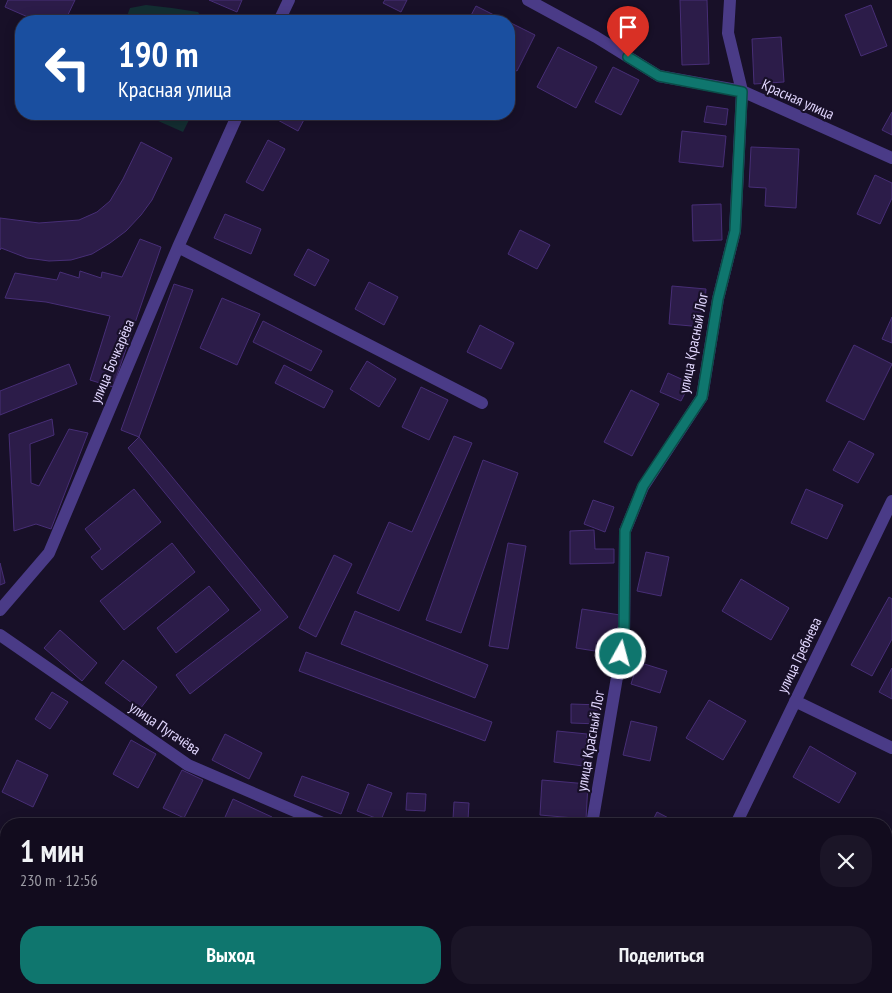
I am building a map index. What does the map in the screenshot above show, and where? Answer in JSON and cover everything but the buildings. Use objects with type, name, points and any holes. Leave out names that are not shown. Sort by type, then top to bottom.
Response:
[{"type":"street","points":[[282,15],[289,0]]},
{"type":"street","name":"Красная улица","points":[[528,0],[596,37],[659,76],[742,92],[892,158]]},
{"type":"street","name":"улица Красный Лог","points":[[593,818],[624,636],[625,531],[643,486],[702,397],[718,299],[735,231],[742,92],[728,33],[730,0]]},
{"type":"street","name":"улица Бочкарёва","points":[[0,610],[49,553],[178,247],[235,120]]},
{"type":"street","points":[[178,247],[482,403]]},
{"type":"street","name":"улица Гребнева","points":[[739,818],[892,501]]},
{"type":"street","name":"улица Пугачёва","points":[[0,635],[188,765],[311,818]]},
{"type":"street","points":[[794,701],[892,748]]},
{"type":"green space","points":[[146,5],[198,12],[200,15],[127,15],[130,8]]},
{"type":"green space","points":[[156,120],[189,120],[183,132]]},
{"type":"route","points":[[621,654],[624,636],[625,531],[643,486],[702,397],[718,299],[735,231],[742,92],[659,76],[628,57]]}]
